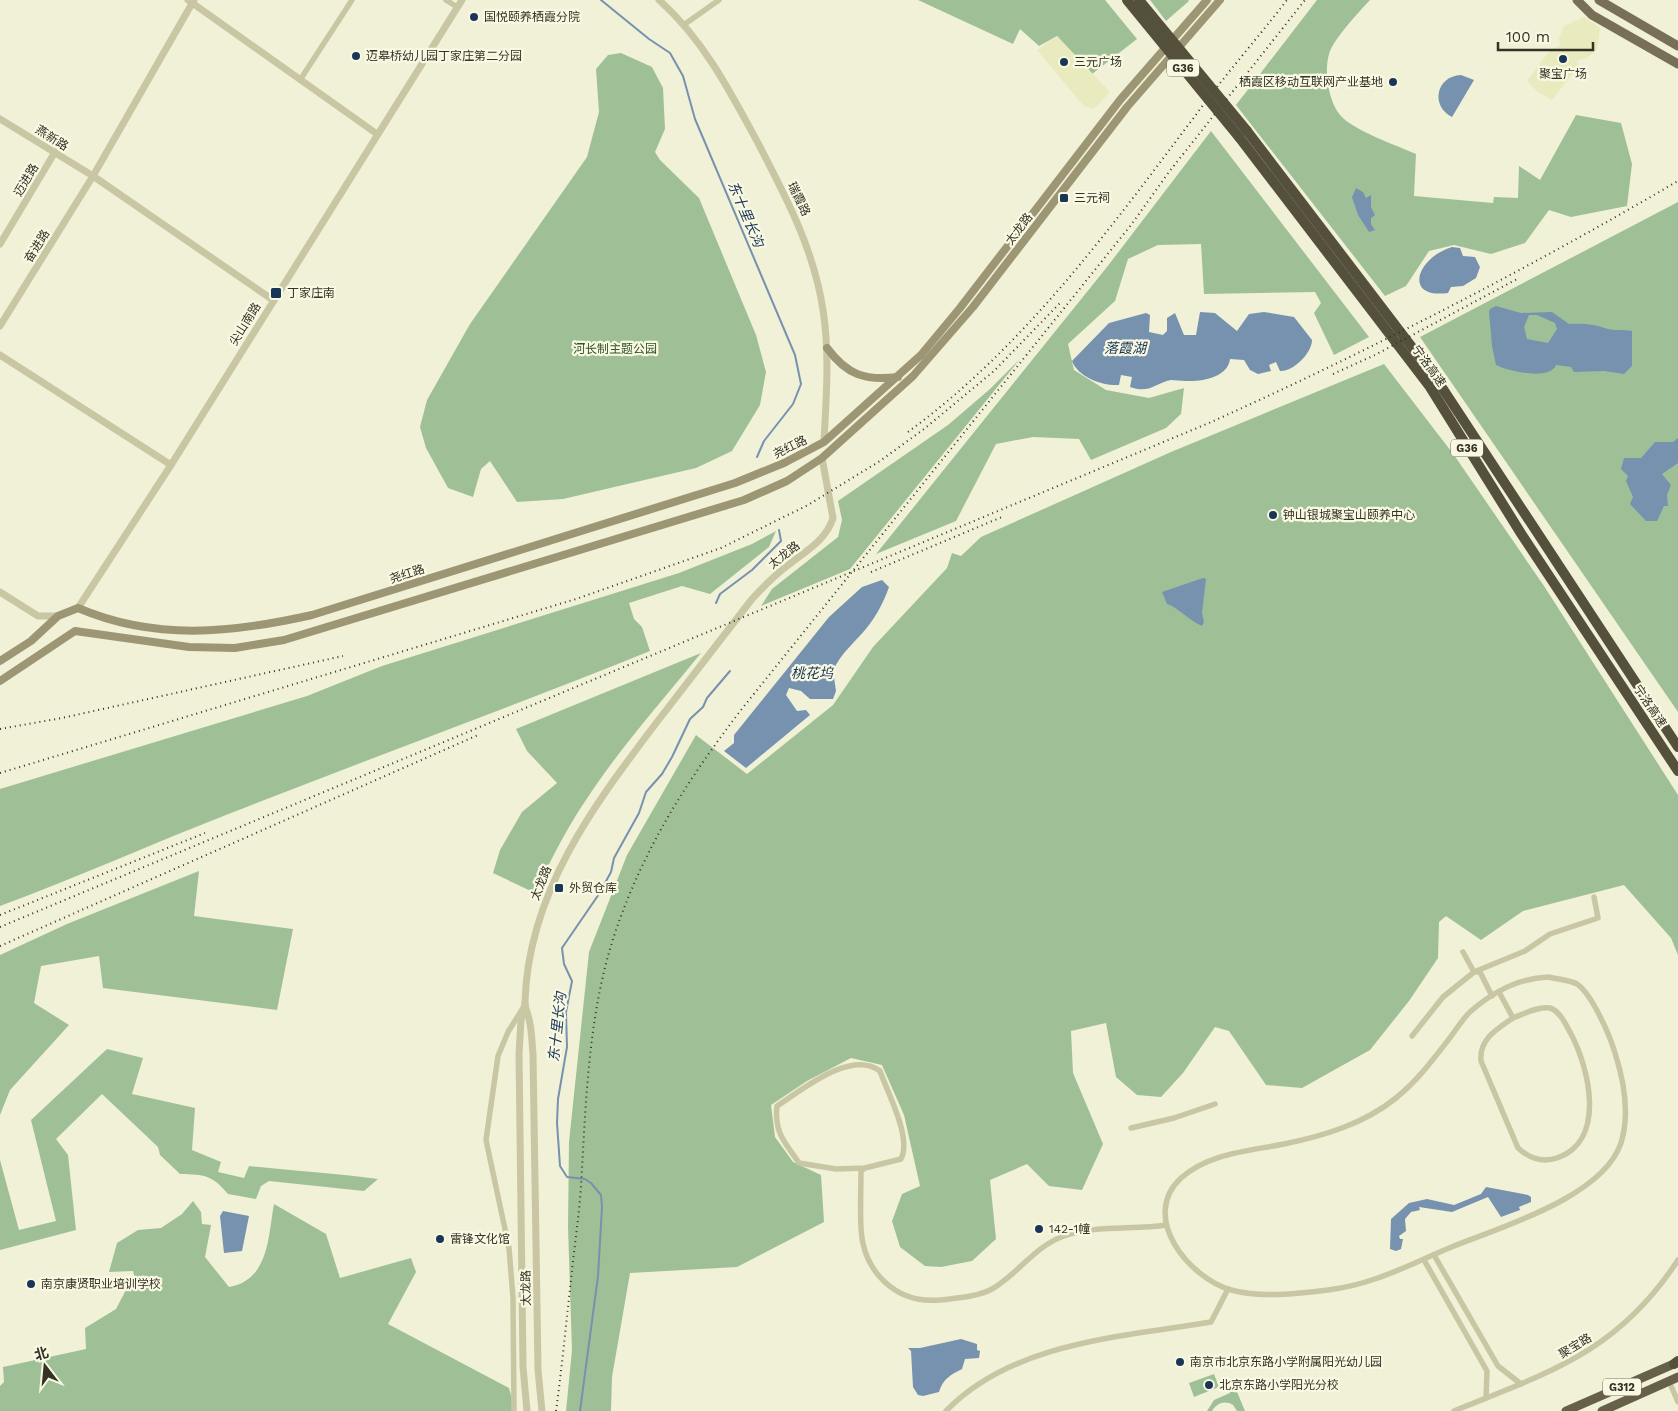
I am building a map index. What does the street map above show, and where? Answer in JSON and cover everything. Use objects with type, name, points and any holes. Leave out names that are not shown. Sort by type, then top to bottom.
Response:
[{"type":"highway","name":"宁洛高速","points":[[1127,0],[1243,134],[1430,387],[1522,535],[1678,771]]},
{"type":"highway","name":"宁洛高速","points":[[1139,0],[1437,380],[1678,747]]},
{"type":"highway","name":"G312","points":[[1566,1411],[1677,1362]]},
{"type":"highway","name":"G312","points":[[1602,1411],[1674,1379]]},
{"type":"main road","name":"太龙路","points":[[822,458],[824,442],[921,355],[955,315],[1120,100],[1207,0]]},
{"type":"main road","name":"太龙路","points":[[822,458],[912,376],[943,343],[974,307],[1127,107],[1220,0]]},
{"type":"main road","points":[[1577,0],[1592,15],[1678,64]]},
{"type":"main road","points":[[1599,0],[1678,46]]},
{"type":"main road","points":[[827,348],[836,361],[860,376],[878,379],[898,377]]},
{"type":"main road","name":"尧红路","points":[[78,608],[105,619],[166,630],[203,632],[273,624],[312,616],[735,483],[784,463],[824,442]]},
{"type":"main road","name":"尧红路","points":[[0,681],[75,631],[189,647],[235,648],[284,640],[744,500],[788,480],[822,458]]},
{"type":"main road","points":[[0,661],[30,641],[58,616],[78,608]]},
{"type":"street","points":[[300,80],[352,0]]},
{"type":"street","points":[[446,0],[459,3]]},
{"type":"street","name":"瑞霞路","points":[[659,0],[685,24],[720,75],[745,119],[800,227],[816,273],[827,348],[824,442]]},
{"type":"street","points":[[685,24],[719,0]]},
{"type":"street","points":[[192,1],[377,134]]},
{"type":"street","name":"奋进路","points":[[0,326],[93,176],[192,1]]},
{"type":"street","name":"尖山南路","points":[[78,608],[171,465],[459,3]]},
{"type":"street","name":"燕新路","points":[[0,119],[93,176],[273,300]]},
{"type":"street","name":"迈进路","points":[[0,244],[55,152]]},
{"type":"street","points":[[0,355],[171,465]]},
{"type":"street","name":"太龙路","points":[[542,1411],[538,1370],[533,1054],[530,1022],[525,1004],[532,949],[546,898],[564,859],[586,819],[605,790],[752,599],[774,577],[813,546],[830,527],[833,518],[822,458]]},
{"type":"street","points":[[0,592],[38,616],[58,616]]},
{"type":"street","points":[[1412,1036],[1444,997],[1474,972],[1525,950],[1550,934],[1598,918],[1594,897]]},
{"type":"street","points":[[1463,952],[1474,972]]},
{"type":"street","points":[[1474,972],[1480,972],[1492,996]]},
{"type":"street","points":[[1548,977],[1577,984],[1595,1006],[1614,1047],[1626,1102],[1620,1144],[1607,1166],[1574,1194],[1530,1217],[1434,1255],[1403,1270],[1352,1287],[1302,1294],[1252,1294],[1228,1289],[1195,1270],[1177,1249],[1166,1225],[1167,1198],[1180,1179],[1206,1163],[1227,1154],[1304,1139],[1334,1131],[1365,1118],[1394,1100],[1420,1076],[1470,1011],[1499,992],[1507,986],[1533,978],[1548,977]]},
{"type":"street","points":[[1499,992],[1513,1018]]},
{"type":"street","points":[[525,1004],[521,1020],[519,1054],[523,1367],[527,1411]]},
{"type":"street","points":[[514,1411],[513,1298],[509,1248],[486,1140],[498,1056],[508,1032],[525,1004]]},
{"type":"street","points":[[1549,1008],[1558,1012],[1582,1057],[1589,1090],[1590,1111],[1586,1129],[1576,1145],[1562,1156],[1552,1160],[1537,1159],[1527,1155],[1518,1148],[1480,1061],[1480,1051],[1484,1042],[1490,1035],[1513,1018],[1549,1008]]},
{"type":"street","points":[[865,1168],[836,1169],[799,1163],[781,1138],[775,1122],[777,1106],[842,1067],[860,1065],[875,1067],[880,1071],[902,1130],[905,1151],[900,1159],[865,1168],[861,1171],[861,1230],[867,1256],[878,1276],[896,1293],[924,1301],[961,1298],[989,1290],[1007,1280],[1024,1261],[1063,1236],[1083,1231],[1166,1225]]},
{"type":"street","points":[[1131,1128],[1174,1118],[1215,1104]]},
{"type":"street","points":[[1434,1255],[1498,1366],[1521,1384]]},
{"type":"street","points":[[1424,1260],[1487,1371],[1486,1398]]},
{"type":"street","name":"聚宝路","points":[[1454,1411],[1521,1384],[1584,1354],[1632,1318],[1663,1283],[1678,1260]]},
{"type":"street","points":[[946,1411],[989,1378],[1035,1356],[1081,1343],[1211,1322],[1228,1289]]},
{"type":"street","points":[[1674,1379],[1678,1402]]},
{"type":"green space","points":[[918,0],[1105,0],[1137,39],[1092,74],[1057,36],[1039,46],[1020,29],[1013,44]]},
{"type":"green space","points":[[1150,0],[1188,0],[1189,1],[1166,21]]},
{"type":"green space","points":[[1317,0],[1370,0],[1333,45],[1327,70],[1329,90],[1336,108],[1346,121],[1365,132],[1416,154],[1414,196],[1493,203],[1494,197],[1518,198],[1519,166],[1540,180],[1576,115],[1621,123],[1632,164],[1627,206],[1571,217],[1549,210],[1525,243],[1491,254],[1454,245],[1429,251],[1406,286],[1385,296],[1236,105]]},
{"type":"green space","name":"河长制主题公园","points":[[621,53],[652,67],[663,88],[665,129],[655,152],[660,160],[699,198],[756,335],[766,372],[760,405],[732,451],[696,468],[563,499],[517,502],[490,461],[481,469],[473,497],[448,488],[426,448],[420,427],[427,400],[470,324],[587,157],[599,112],[596,69],[608,55]]},
{"type":"green space","points":[[1211,131],[1369,337],[1334,355],[1314,313],[1321,303],[1315,292],[1204,294],[1201,244],[1158,245],[1128,259],[1115,301],[1068,344],[1074,370],[1106,390],[1149,398],[1184,388],[1181,414],[1166,428],[1091,460],[1079,439],[1033,437],[996,444],[956,521],[876,554],[1107,267]]},
{"type":"green space","points":[[1678,202],[1678,712],[1420,337]]},
{"type":"green space","points":[[1020,359],[850,569],[761,606],[772,589],[838,537],[842,520],[838,501],[948,425],[990,389]]},
{"type":"green space","points":[[1384,364],[1454,455],[1544,586],[1678,795],[1678,955],[1671,938],[1624,885],[1523,911],[1481,940],[1446,916],[1439,922],[1438,958],[1409,1001],[1370,1050],[1302,1088],[1266,1085],[1229,1031],[1215,1027],[1183,1073],[1161,1097],[1137,1095],[1116,1077],[1106,1023],[1071,1031],[1073,1073],[1103,1144],[1082,1190],[1049,1186],[1027,1164],[990,1180],[996,1239],[972,1261],[941,1267],[925,1266],[900,1247],[892,1221],[902,1194],[920,1186],[904,1115],[882,1065],[851,1058],[807,1081],[771,1105],[775,1137],[793,1162],[821,1175],[824,1222],[737,1267],[630,1273],[612,1377],[611,1411],[566,1411],[572,1350],[568,1227],[569,1142],[589,952],[627,855],[696,735],[747,774],[833,705],[873,647],[947,568],[952,553],[961,556],[981,537],[1171,452]]},
{"type":"green space","points":[[776,531],[769,547],[710,594],[682,586],[629,603],[634,619],[642,627],[650,651],[231,813],[0,906],[0,789],[307,696],[382,666],[679,573],[752,544]]},
{"type":"green space","points":[[701,653],[599,781],[565,834],[535,893],[493,873],[500,850],[522,812],[557,783],[527,751],[516,729]]},
{"type":"green space","points":[[199,871],[194,916],[293,929],[277,1010],[103,988],[99,956],[41,966],[34,1003],[69,1025],[10,1090],[0,1115],[0,955],[67,924]]},
{"type":"green space","points":[[107,1049],[143,1058],[132,1094],[195,1108],[192,1150],[221,1162],[218,1172],[244,1178],[249,1166],[378,1179],[364,1191],[269,1181],[261,1186],[256,1199],[228,1194],[212,1179],[180,1174],[160,1155],[158,1147],[102,1094],[56,1139],[68,1155],[76,1230],[0,1250],[0,1160],[19,1230],[56,1221],[31,1120]]},
{"type":"green space","points":[[193,1201],[201,1212],[202,1224],[211,1225],[205,1257],[229,1287],[242,1283],[252,1276],[259,1266],[268,1243],[274,1204],[326,1234],[340,1278],[411,1258],[416,1272],[388,1324],[509,1388],[515,1411],[0,1411],[0,1386],[4,1382],[3,1367],[86,1349],[85,1328],[116,1309],[126,1290],[136,1282],[133,1271],[109,1272],[117,1243],[138,1230],[161,1228],[182,1214]]},
{"type":"green space","points":[[1214,1374],[1219,1387],[1194,1397],[1189,1383]]},
{"type":"green space","points":[[1235,1387],[1245,1411],[1237,1411],[1230,1403],[1224,1403],[1219,1404],[1212,1411],[1207,1411],[1214,1400],[1230,1393],[1229,1390]]},
{"type":"shaded area","name":"聚宝广场","points":[[1584,17],[1600,28],[1597,49],[1587,58],[1578,60],[1577,68],[1552,100],[1538,92],[1527,81],[1551,49],[1560,46],[1559,38],[1564,26]]},
{"type":"shaded area","name":"三元广场","points":[[1057,36],[1110,92],[1096,107],[1091,109],[1083,105],[1037,50]]},
{"type":"water","points":[[1461,75],[1474,80],[1452,117],[1441,106],[1439,92],[1446,80]]},
{"type":"water","points":[[1356,188],[1363,192],[1366,198],[1371,195],[1371,207],[1375,215],[1371,218],[1371,224],[1375,230],[1369,232],[1358,215],[1352,197]]},
{"type":"water","points":[[1452,247],[1460,248],[1463,256],[1475,257],[1480,267],[1476,278],[1463,286],[1451,287],[1448,293],[1434,293],[1425,290],[1420,284],[1423,268],[1440,252]]},
{"type":"water","points":[[1496,306],[1521,313],[1552,312],[1569,324],[1589,324],[1611,330],[1632,331],[1632,366],[1624,374],[1604,371],[1574,372],[1571,367],[1556,365],[1546,373],[1537,374],[1518,372],[1496,365],[1492,346],[1490,309]],"holes":[[[1529,315],[1537,315],[1555,323],[1557,329],[1548,343],[1527,339],[1524,327]]]},
{"type":"water","name":"落霞湖","points":[[1200,312],[1215,313],[1237,331],[1249,314],[1264,312],[1294,317],[1312,340],[1311,345],[1301,361],[1285,370],[1280,371],[1276,362],[1269,365],[1271,371],[1258,374],[1250,370],[1244,360],[1230,359],[1225,370],[1213,377],[1192,381],[1165,381],[1148,389],[1130,387],[1132,377],[1121,375],[1119,385],[1098,382],[1079,372],[1072,361],[1109,323],[1146,313],[1150,315],[1149,332],[1163,335],[1167,331],[1167,318],[1175,313],[1184,335],[1196,335]]},
{"type":"water","points":[[1678,438],[1678,463],[1662,474],[1671,485],[1667,495],[1668,506],[1664,506],[1657,521],[1646,521],[1630,504],[1633,497],[1626,481],[1628,476],[1621,469],[1624,458],[1641,458],[1655,442],[1673,442]]},
{"type":"water","points":[[1203,578],[1206,579],[1202,613],[1204,622],[1202,626],[1167,604],[1162,592]]},
{"type":"water","name":"桃花坞","points":[[882,580],[889,587],[880,607],[869,625],[840,658],[833,671],[836,691],[833,699],[810,699],[801,691],[789,688],[786,695],[797,711],[806,710],[810,715],[746,768],[724,751],[734,743],[734,735],[829,617],[862,587]]},
{"type":"water","points":[[1486,1187],[1528,1195],[1531,1197],[1531,1202],[1519,1207],[1520,1210],[1501,1217],[1488,1197],[1452,1212],[1419,1207],[1420,1210],[1411,1212],[1405,1219],[1406,1231],[1399,1236],[1400,1239],[1403,1239],[1401,1249],[1396,1251],[1390,1249],[1391,1219],[1409,1203],[1427,1199],[1454,1205],[1481,1194]]},
{"type":"water","points":[[223,1211],[249,1216],[242,1251],[224,1253],[220,1216]]},
{"type":"water","points":[[961,1339],[977,1344],[977,1350],[980,1351],[979,1358],[965,1359],[962,1369],[947,1378],[939,1392],[923,1396],[918,1395],[913,1387],[911,1351],[908,1348],[920,1348]]},
{"type":"waterway","name":"东十里长沟","points":[[601,0],[649,39],[670,53],[683,76],[695,119],[795,355],[801,384],[793,404],[764,441],[757,457]]},
{"type":"waterway","name":"东十里长沟","points":[[716,603],[720,594],[752,570],[781,541],[779,530]]},
{"type":"waterway","name":"东十里长沟","points":[[580,1411],[598,1276],[602,1207],[601,1195],[591,1183],[585,1179],[567,1177],[560,1166],[557,1123],[558,1099],[567,1047],[566,1012],[572,981],[564,964],[562,948],[599,894],[611,872],[614,858],[639,813],[646,792],[662,774],[690,719],[703,707],[707,698],[730,671]]},
{"type":"railway","points":[[908,432],[950,399],[990,363],[1063,285],[1130,202],[1217,86],[1287,0]]},
{"type":"railway","points":[[556,1411],[579,1209],[593,1028],[605,966],[614,936],[638,874],[652,845],[684,790],[741,710],[1131,225],[1169,172],[1305,0]]},
{"type":"railway","points":[[0,927],[1209,423],[1388,338],[1505,278],[1678,181]]},
{"type":"railway","points":[[1333,374],[1375,355],[1519,278]]},
{"type":"railway","points":[[0,773],[576,599],[721,548],[808,505],[880,461],[924,429],[994,371],[1060,303]]},
{"type":"railway","points":[[871,572],[1002,517]]},
{"type":"railway","points":[[0,729],[62,718],[343,656]]},
{"type":"railway","points":[[0,946],[478,735]]},
{"type":"railway","points":[[0,915],[205,833]]},
{"type":"place","name":"国悦颐养栖霞分院","points":[[474,17]]},
{"type":"place","name":"迈皋桥幼儿园丁家庄第二分园","points":[[356,56]]},
{"type":"place","name":"聚宝广场","points":[[1563,59]]},
{"type":"place","name":"三元广场","points":[[1064,62]]},
{"type":"place","name":"栖霞区移动互联网产业基地","points":[[1393,82]]},
{"type":"place","name":"三元祠","points":[[1064,198]]},
{"type":"place","name":"丁家庄南","points":[[276,293]]},
{"type":"place","name":"钟山银城聚宝山颐养中心","points":[[1273,515]]},
{"type":"place","name":"外贸仓库","points":[[559,888]]},
{"type":"place","name":"142-1幢","points":[[1039,1229]]},
{"type":"place","name":"雷锋文化馆","points":[[440,1239]]},
{"type":"place","name":"南京康贤职业培训学校","points":[[31,1284]]},
{"type":"place","name":"南京市北京东路小学附属阳光幼儿园","points":[[1180,1362]]},
{"type":"place","name":"北京东路小学阳光分校","points":[[1209,1385]]}]
